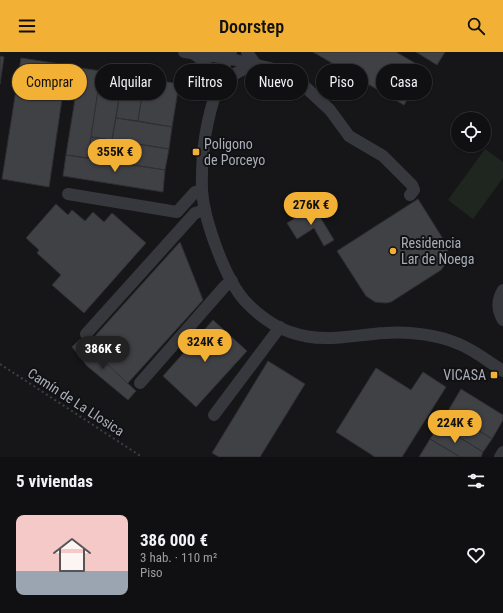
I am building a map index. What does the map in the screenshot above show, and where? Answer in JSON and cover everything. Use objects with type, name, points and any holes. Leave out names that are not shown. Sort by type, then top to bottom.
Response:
[{"type":"street","points":[[247,52],[255,64]]},
{"type":"street","points":[[193,53],[229,55],[253,64]]},
{"type":"street","points":[[193,53],[204,60],[206,64]]},
{"type":"street","points":[[308,90],[330,110],[349,136],[383,156],[412,185],[414,190],[410,195]]},
{"type":"street","points":[[213,100],[205,130],[202,191],[205,210],[220,255],[232,281],[245,301],[267,320],[288,332],[329,340],[386,332],[414,333],[460,344],[503,371]]},
{"type":"street","points":[[68,194],[177,212],[195,192],[202,191]]},
{"type":"street","points":[[86,334],[195,213],[205,210]]},
{"type":"street","points":[[140,383],[225,286],[232,281]]},
{"type":"street","points":[[503,290],[499,296],[498,306],[503,320]]},
{"type":"street","points":[[214,415],[280,327]]},
{"type":"street","points":[[500,457],[503,452]]},
{"type":"path","name":"Camín de La Llosica","points":[[0,364],[142,457]]},
{"type":"shaded area","points":[[483,152],[489,152],[503,162],[503,178],[473,219],[448,200]]},
{"type":"building","points":[[313,52],[396,52],[416,64],[376,64],[376,89],[368,84],[368,64],[334,64]]},
{"type":"building","points":[[416,52],[445,52],[437,65]]},
{"type":"building","points":[[0,56],[4,57],[0,84]]},
{"type":"building","points":[[21,58],[60,64],[20,64]]},
{"type":"building","points":[[87,69],[95,70],[95,100],[97,100],[88,158],[66,155],[75,100],[87,100]]},
{"type":"building","points":[[166,82],[174,83],[174,100],[176,100],[172,127],[138,121],[141,100],[166,100]]},
{"type":"building","points":[[14,100],[62,100],[49,187],[2,179]]},
{"type":"building","points":[[97,100],[119,100],[112,140],[91,137]]},
{"type":"building","points":[[119,100],[141,100],[138,121],[116,118]]},
{"type":"building","points":[[395,100],[407,100],[404,105]]},
{"type":"building","points":[[116,118],[172,127],[169,149],[112,140]]},
{"type":"building","points":[[91,137],[169,149],[165,170],[88,158]]},
{"type":"building","points":[[66,155],[165,170],[163,192],[63,176]]},
{"type":"building","name":"Residencia Lar de Noega","points":[[418,199],[448,247],[447,262],[441,270],[391,302],[375,302],[366,296],[337,251]]},
{"type":"building","points":[[56,204],[68,215],[72,210],[85,221],[93,212],[104,222],[112,213],[146,243],[84,313],[52,285],[61,275],[37,253],[39,250],[26,238]]},
{"type":"building","points":[[314,207],[334,240],[324,246],[314,228],[297,239],[287,223]]},
{"type":"building","points":[[180,242],[203,300],[127,384],[86,346]]},
{"type":"building","points":[[213,320],[247,351],[196,407],[163,376]]},
{"type":"building","points":[[80,339],[136,391],[128,400],[87,366],[72,347]]},
{"type":"building","points":[[268,361],[305,384],[260,457],[219,457],[212,453]]},
{"type":"building","points":[[376,368],[411,390],[423,372],[446,387],[402,457],[375,457],[336,432]]},
{"type":"building","points":[[461,389],[503,415],[503,420],[492,439],[448,411]]},
{"type":"building","points":[[448,411],[492,439],[483,452],[439,425]]},
{"type":"building","points":[[439,425],[483,452],[481,457],[460,457],[430,439]]},
{"type":"building","points":[[430,439],[460,457],[419,457]]},
{"type":"place","name":"Poligono de Porceyo","points":[[196,152]]},
{"type":"place","name":"Residencia Lar de Noega","points":[[393,251]]},
{"type":"place","name":"VICASA","points":[[494,375]]}]
